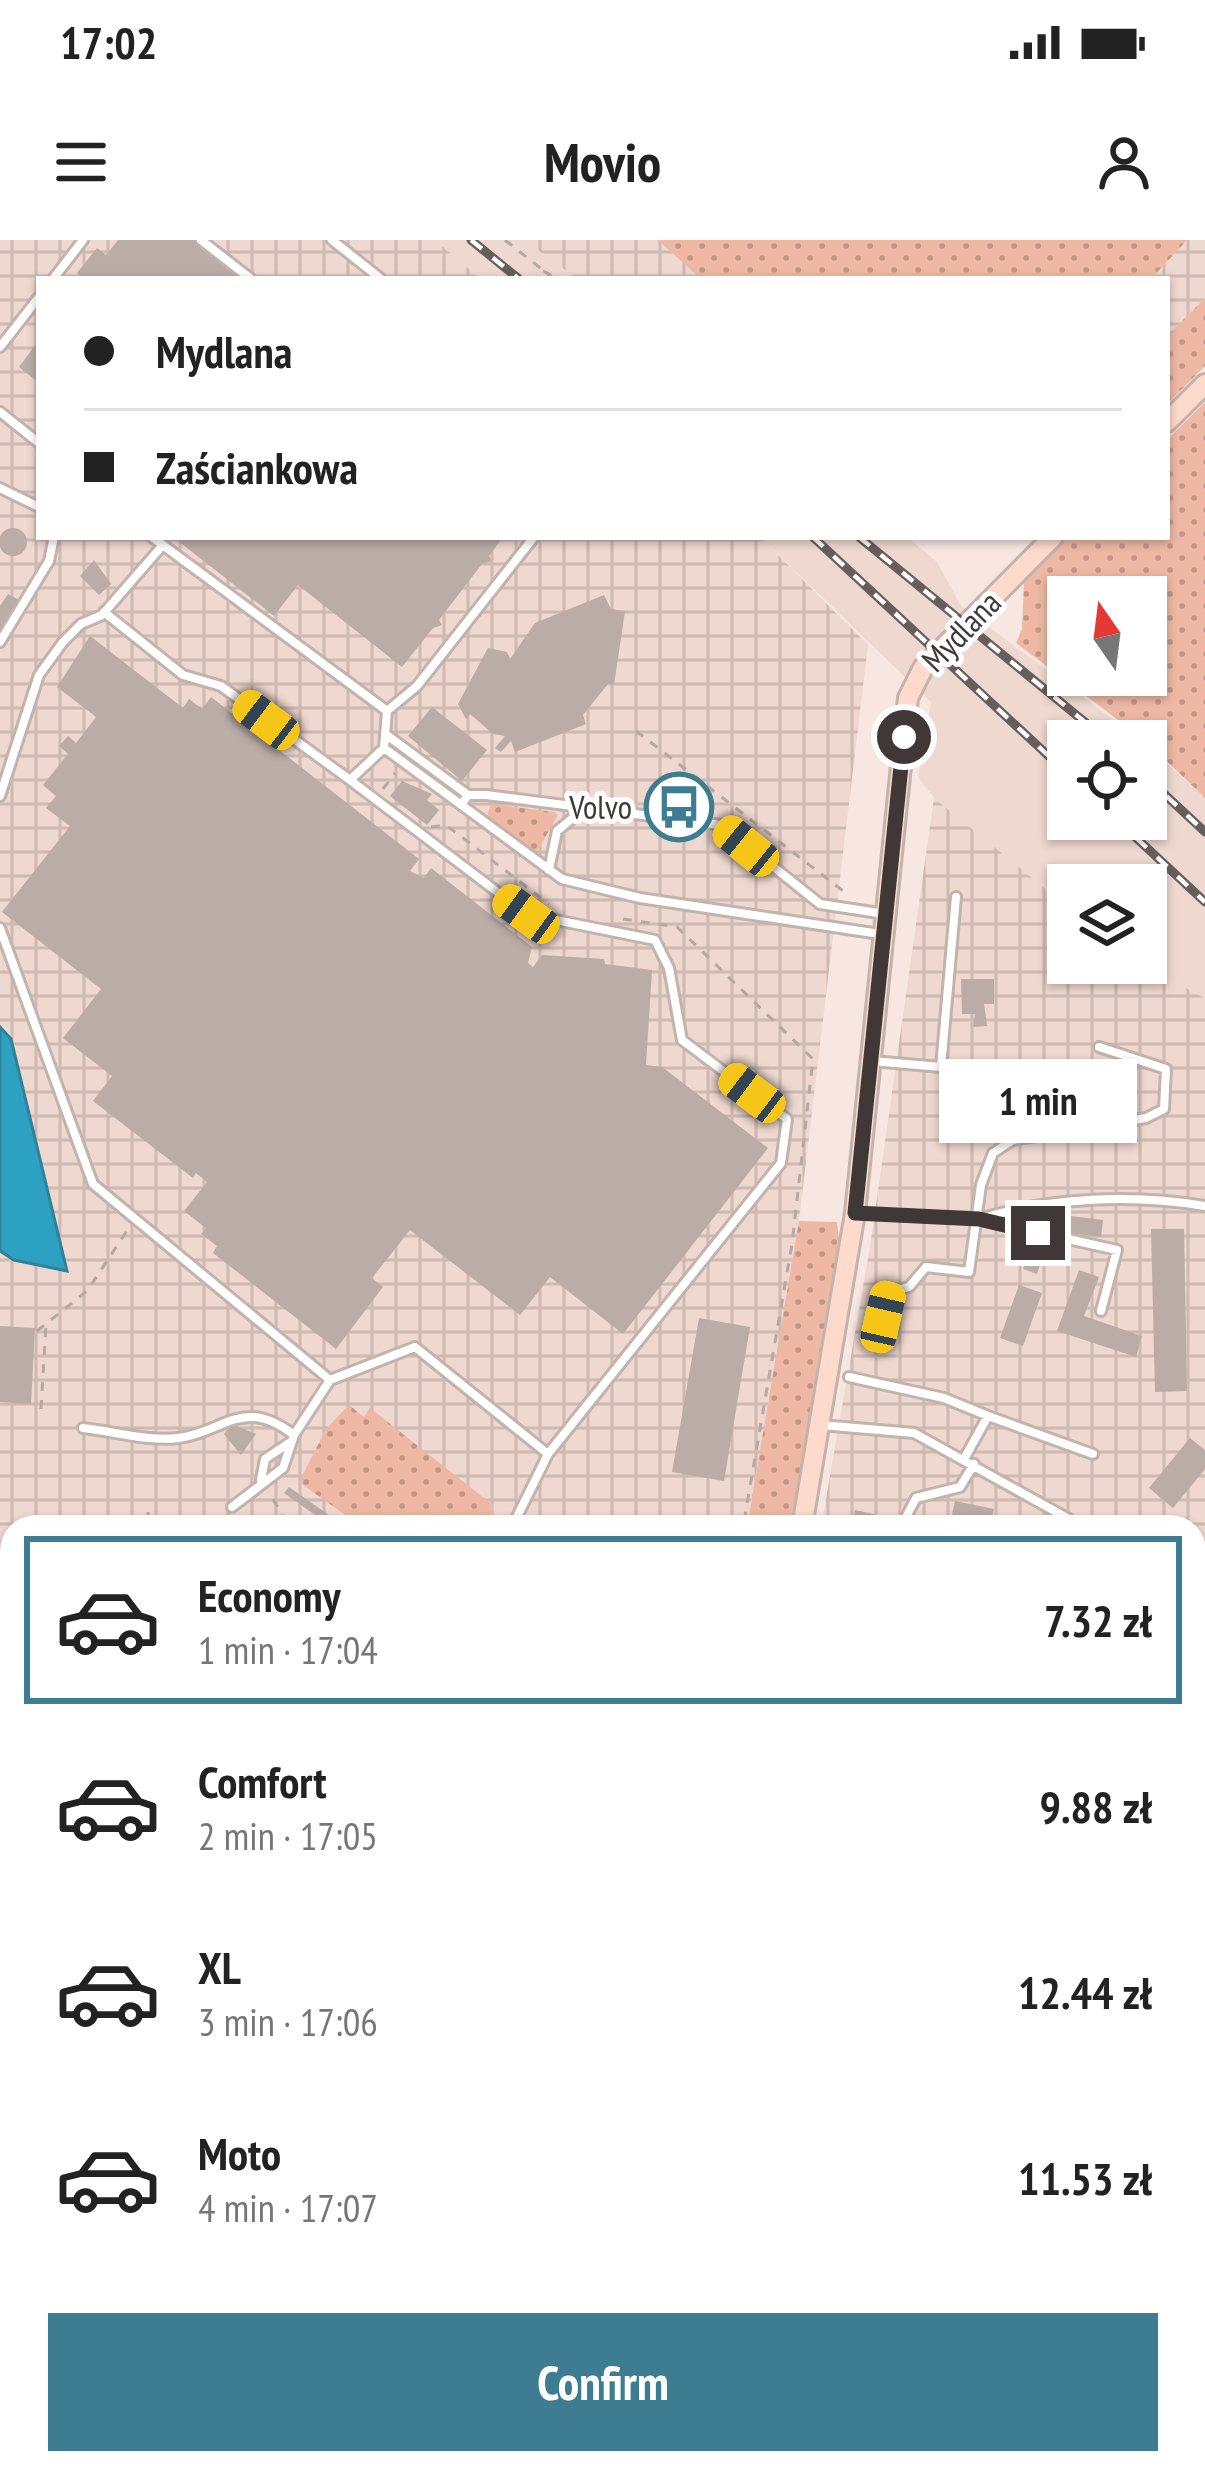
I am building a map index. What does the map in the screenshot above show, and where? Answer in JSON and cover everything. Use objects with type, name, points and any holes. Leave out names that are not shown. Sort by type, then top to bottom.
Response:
[{"type":"street","points":[[1170,419],[1205,384]]},
{"type":"street","name":"Mydlana","points":[[804,1515],[855,1213],[913,681],[1050,540]]},
{"type":"lane","points":[[54,276],[83,240]]},
{"type":"lane","points":[[201,240],[247,276]]},
{"type":"lane","points":[[332,240],[377,276]]},
{"type":"lane","points":[[0,347],[36,301]]},
{"type":"lane","points":[[0,412],[36,441]]},
{"type":"lane","points":[[0,488],[36,506]]},
{"type":"lane","points":[[0,642],[49,561],[53,540]]},
{"type":"lane","points":[[155,540],[387,711]]},
{"type":"lane","points":[[387,711],[417,686],[532,540]]},
{"type":"lane","points":[[0,796],[39,675],[81,624],[104,612],[162,546]]},
{"type":"lane","points":[[104,612],[183,675],[221,686],[526,914],[655,940],[668,968],[682,1040],[787,1119],[781,1163],[548,1454],[517,1515]]},
{"type":"lane","points":[[350,780],[384,748],[387,711]]},
{"type":"lane","points":[[388,736],[468,795],[721,825],[820,904],[886,914]]},
{"type":"lane","points":[[384,748],[548,870],[579,884],[640,898],[884,935]]},
{"type":"lane","points":[[461,806],[468,795]]},
{"type":"lane","points":[[548,870],[557,831],[588,806]]},
{"type":"lane","points":[[871,1061],[941,1067],[956,897]]},
{"type":"lane","points":[[0,928],[93,1184],[331,1380]]},
{"type":"lane","points":[[877,1342],[889,1292],[909,1287],[926,1267],[969,1272],[981,1185],[993,1153],[1012,1139],[1146,1118],[1164,1109],[1166,1069],[1099,1047]]},
{"type":"lane","points":[[979,1219],[1066,1202],[1166,1200],[1205,1206]]},
{"type":"lane","points":[[855,1213],[979,1219],[1117,1250],[1101,1311]]},
{"type":"lane","points":[[232,1507],[284,1468],[292,1439],[331,1380],[415,1347],[548,1454]]},
{"type":"lane","points":[[849,1377],[944,1397],[1093,1454]]},
{"type":"lane","points":[[964,1459],[988,1416]]},
{"type":"lane","points":[[83,1428],[179,1438],[226,1418],[265,1420],[292,1439]]},
{"type":"lane","points":[[819,1424],[902,1429],[1062,1515]]},
{"type":"lane","points":[[261,1482],[265,1459],[292,1439]]},
{"type":"lane","points":[[908,1515],[916,1498],[960,1487],[974,1464]]},
{"type":"path","points":[[505,240],[551,276]]},
{"type":"path","points":[[636,731],[844,889],[852,902]]},
{"type":"path","points":[[385,794],[385,782],[398,770]]},
{"type":"path","points":[[426,828],[446,825],[555,907]]},
{"type":"path","points":[[614,918],[677,927],[813,1058],[792,1244],[745,1515]]},
{"type":"path","points":[[37,1331],[89,1288],[135,1219]]},
{"type":"path","points":[[41,1409],[46,1323]]},
{"type":"path","points":[[272,1499],[282,1515]]},
{"type":"shaded area","points":[[0,240],[435,240],[477,276],[36,276],[36,540],[763,540],[868,645],[797,1237],[749,1515],[0,1515]]},
{"type":"shaded area","points":[[435,240],[524,240],[573,276],[477,276]]},
{"type":"shaded area","points":[[524,240],[1205,240],[1205,298],[1170,333],[1170,276],[573,276]]},
{"type":"shaded area","points":[[658,240],[1187,240],[1154,276],[698,276]]},
{"type":"shaded area","points":[[1205,298],[1205,366],[1170,401],[1170,333]]},
{"type":"shaded area","points":[[1205,402],[1205,798],[1167,761],[1167,720],[1118,720],[1086,696],[1167,696],[1167,576],[1047,576],[1047,666],[1016,643],[1022,629],[1024,580],[1065,540],[1170,540],[1170,437]]},
{"type":"shaded area","points":[[763,540],[911,540],[937,562],[961,606],[1047,670],[1047,696],[1081,696],[1113,720],[1047,720],[1047,840],[1167,840],[1167,764],[1205,798],[1205,998],[1167,978],[1167,864],[1047,864],[1047,890],[934,798],[918,777],[931,702]]},
{"type":"shaded area","points":[[934,798],[1047,890],[1047,984],[1167,984],[1167,978],[1205,998],[1205,1515],[823,1515],[870,1247]]},
{"type":"shaded area","points":[[491,804],[558,815],[536,853],[487,816]]},
{"type":"shaded area","points":[[799,1221],[837,1222],[840,1247],[792,1515],[749,1515]]},
{"type":"shaded area","points":[[349,1405],[364,1417],[370,1408],[494,1506],[493,1515],[345,1515],[299,1482],[326,1429]]},
{"type":"water","points":[[0,1027],[11,1039],[67,1271],[14,1260],[0,1251]]},
{"type":"building","points":[[118,240],[194,240],[239,276],[77,273],[97,248],[106,255]]},
{"type":"building","points":[[36,344],[36,381],[19,367]]},
{"type":"building","points":[[13,528],[23,532],[27,542],[23,552],[13,556],[3,552],[-1,542],[3,532]]},
{"type":"building","points":[[177,540],[501,540],[489,556],[492,561],[482,564],[439,620],[442,625],[433,628],[402,667],[298,585],[274,616]]},
{"type":"building","points":[[94,560],[111,584],[99,595],[80,576]]},
{"type":"building","points":[[8,594],[21,601],[0,636],[0,606]]},
{"type":"building","points":[[604,595],[611,609],[625,611],[614,685],[608,684],[583,715],[586,724],[515,752],[511,741],[501,752],[495,748],[505,736],[493,734],[470,714],[466,719],[458,704],[488,648],[507,652],[510,659],[535,623]]},
{"type":"building","points":[[90,636],[183,708],[189,699],[202,709],[211,697],[419,859],[410,871],[424,878],[431,868],[532,947],[528,963],[533,967],[542,955],[604,959],[605,964],[652,970],[646,1065],[662,1067],[768,1148],[623,1334],[550,1277],[520,1315],[410,1230],[372,1278],[383,1287],[336,1349],[213,1253],[217,1246],[201,1234],[206,1228],[184,1211],[207,1182],[196,1173],[193,1178],[93,1101],[112,1076],[63,1038],[101,989],[2,912],[70,826],[46,808],[56,796],[43,785],[68,754],[59,746],[68,736],[76,743],[96,717],[57,687]]},
{"type":"building","points":[[432,707],[487,750],[462,781],[408,736]]},
{"type":"building","points":[[402,781],[432,794],[427,800],[439,810],[427,825],[390,796]]},
{"type":"building","points":[[961,979],[994,979],[994,1004],[984,1004],[987,1026],[973,1027],[975,1014],[962,1014]]},
{"type":"building","points":[[953,1086],[962,1089],[962,1107],[953,1110],[944,1107],[941,1098],[944,1089]]},
{"type":"building","points":[[1063,1215],[1103,1220],[1101,1237],[1061,1232]]},
{"type":"building","points":[[1151,1229],[1184,1229],[1187,1391],[1155,1392]]},
{"type":"building","points":[[1033,1241],[1046,1246],[1037,1274],[1023,1269]]},
{"type":"building","points":[[1079,1270],[1099,1277],[1084,1316],[1142,1336],[1136,1357],[1057,1331]]},
{"type":"building","points":[[1019,1285],[1042,1293],[1023,1346],[1000,1338]]},
{"type":"building","points":[[699,1318],[750,1327],[724,1481],[672,1472]]},
{"type":"building","points":[[0,1326],[35,1328],[31,1404],[0,1402]]},
{"type":"building","points":[[232,1424],[256,1434],[241,1455],[224,1434]]},
{"type":"building","points":[[1190,1438],[1205,1450],[1205,1469],[1173,1508],[1149,1488]]},
{"type":"building","points":[[289,1487],[329,1515],[315,1515],[284,1493]]},
{"type":"building","points":[[955,1501],[994,1509],[993,1515],[952,1515]]},
{"type":"railway","points":[[471,240],[515,276]]},
{"type":"railway","points":[[816,540],[1047,754]]},
{"type":"railway","points":[[863,540],[1082,720]]},
{"type":"railway","points":[[1167,797],[1205,832]]},
{"type":"railway","points":[[1139,840],[1205,902]]},
{"type":"place","name":"Volvo","points":[[679,807]]},
{"type":"route","points":[[904,737],[855,1213],[979,1219],[1038,1233]]}]
